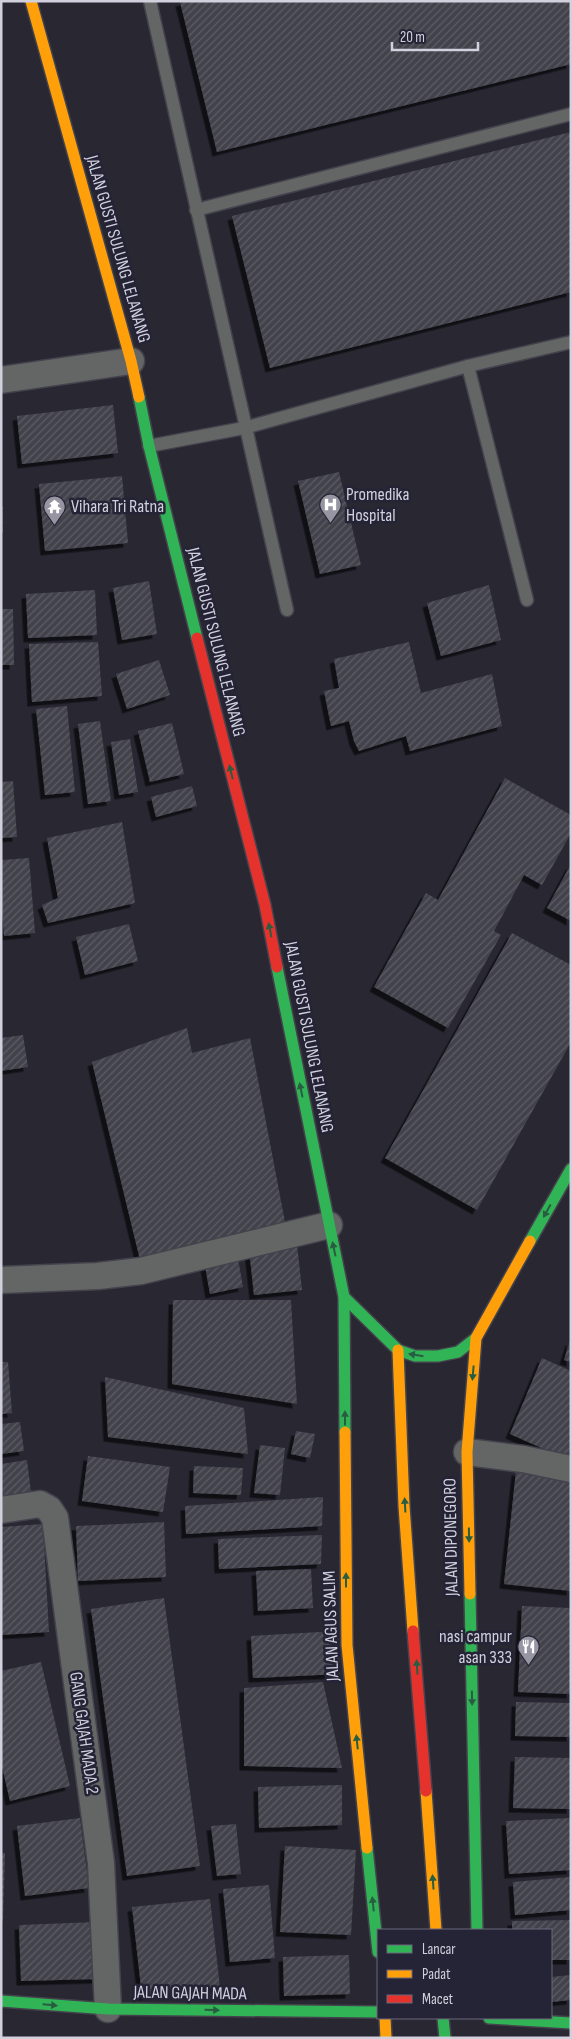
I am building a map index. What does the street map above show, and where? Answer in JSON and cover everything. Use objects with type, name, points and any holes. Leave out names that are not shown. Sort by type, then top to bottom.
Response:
[{"type":"street","name":"JALAN GUSTI SULUNG LELANANG","points":[[31,1],[131,361],[149,446],[265,905],[344,1297]]},
{"type":"street","points":[[1,380],[131,361]]},
{"type":"street","name":"JALAN DIPONEGORO","points":[[477,1929],[467,1452],[476,1338],[571,1169]]},
{"type":"street","points":[[1,1280],[98,1276],[141,1270],[329,1224]]},
{"type":"street","points":[[344,1297],[398,1350],[415,1356],[438,1356],[458,1352],[476,1338]]},
{"type":"street","name":"JALAN AGUS SALIM","points":[[344,1297],[347,1645],[377,1942]]},
{"type":"street","points":[[398,1350],[404,1506],[436,1929]]},
{"type":"street","points":[[467,1452],[523,1459],[571,1469]]},
{"type":"street","name":"GANG GAJAH MADA 2","points":[[1,1510],[40,1504],[49,1509],[55,1518],[101,1863],[108,2009]]},
{"type":"street","name":"JALAN GAJAH MADA","points":[[1,2002],[108,2009],[377,2012]]},
{"type":"street","points":[[385,2019],[386,2038]]},
{"type":"street","points":[[443,2019],[445,2038]]},
{"type":"street","points":[[483,2020],[571,2023]]},
{"type":"lane","points":[[150,1],[286,610]]},
{"type":"lane","points":[[196,210],[571,114]]},
{"type":"lane","points":[[149,446],[244,428],[468,366],[571,342]]},
{"type":"lane","points":[[468,366],[527,600]]},
{"type":"building","points":[[570,1],[571,64],[217,152],[180,2]]},
{"type":"building","points":[[571,132],[571,292],[270,368],[232,216]]},
{"type":"building","points":[[113,405],[118,453],[22,464],[17,416]]},
{"type":"building","name":"Promedika Hospital","points":[[339,472],[361,565],[320,574],[298,481]]},
{"type":"building","points":[[122,476],[128,543],[45,551],[39,484]]},
{"type":"building","points":[[1,507],[3,507],[3,533],[1,533]]},
{"type":"building","points":[[149,581],[157,634],[122,640],[113,588]]},
{"type":"building","points":[[489,585],[501,640],[441,656],[427,603]]},
{"type":"building","points":[[95,590],[97,635],[28,638],[26,594]]},
{"type":"building","points":[[1,609],[13,609],[14,665],[1,665]]},
{"type":"building","points":[[98,642],[102,696],[32,702],[29,644]]},
{"type":"building","points":[[409,642],[421,693],[492,674],[502,726],[410,751],[406,736],[359,751],[354,741],[349,721],[331,726],[324,691],[339,688],[334,659]]},
{"type":"building","points":[[159,660],[170,695],[127,709],[116,674]]},
{"type":"building","points":[[67,706],[75,792],[45,795],[36,709]]},
{"type":"building","points":[[100,721],[111,801],[88,804],[78,724]]},
{"type":"building","points":[[172,723],[184,774],[150,782],[138,731]]},
{"type":"building","points":[[130,739],[138,792],[119,795],[111,742]]},
{"type":"building","points":[[505,778],[571,815],[571,833],[542,885],[524,875],[494,931],[501,935],[448,1028],[374,987],[426,893],[438,900]]},
{"type":"building","points":[[13,781],[17,837],[1,838],[1,782]]},
{"type":"building","points":[[192,786],[197,806],[156,817],[151,797]]},
{"type":"building","points":[[122,822],[135,903],[48,923],[42,905],[58,898],[47,838]]},
{"type":"building","points":[[29,858],[35,933],[4,936],[1,860]]},
{"type":"building","points":[[571,864],[571,921],[547,908]]},
{"type":"building","points":[[129,924],[138,961],[85,975],[76,937]]},
{"type":"building","points":[[512,933],[571,965],[571,1042],[477,1210],[385,1158]]},
{"type":"building","points":[[187,1028],[192,1053],[250,1038],[285,1222],[142,1268],[92,1062]]},
{"type":"building","points":[[23,1035],[28,1067],[1,1071],[1,1038]]},
{"type":"building","points":[[297,1244],[302,1290],[254,1295],[249,1249]]},
{"type":"building","points":[[237,1253],[243,1287],[210,1294],[204,1260]]},
{"type":"building","points":[[173,1300],[291,1300],[297,1404],[172,1384]]},
{"type":"building","points":[[571,1341],[571,1362],[564,1360]]},
{"type":"building","points":[[542,1358],[571,1371],[571,1461],[510,1434]]},
{"type":"building","points":[[1,1362],[8,1362],[12,1413],[1,1414]]},
{"type":"building","points":[[105,1377],[244,1408],[248,1454],[108,1437]]},
{"type":"building","points":[[20,1422],[24,1451],[1,1454],[1,1424]]},
{"type":"building","points":[[296,1431],[315,1434],[310,1458],[291,1454]]},
{"type":"building","points":[[260,1445],[285,1448],[280,1495],[254,1493]]},
{"type":"building","points":[[88,1456],[170,1467],[163,1512],[82,1501]]},
{"type":"building","points":[[27,1460],[31,1492],[1,1496],[1,1464]]},
{"type":"building","points":[[194,1466],[243,1468],[241,1495],[193,1493]]},
{"type":"building","points":[[516,1471],[571,1477],[571,1591],[504,1584]]},
{"type":"building","points":[[323,1497],[322,1526],[186,1534],[185,1506]]},
{"type":"building","points":[[164,1522],[166,1577],[78,1581],[76,1526]]},
{"type":"building","points":[[43,1524],[49,1632],[1,1635],[1,1527]]},
{"type":"building","points":[[322,1535],[321,1564],[219,1569],[218,1539]]},
{"type":"building","points":[[311,1569],[313,1608],[258,1611],[256,1571]]},
{"type":"building","points":[[164,1598],[200,1866],[127,1876],[91,1609]]},
{"type":"building","points":[[522,1606],[571,1608],[571,1694],[518,1692]]},
{"type":"building","points":[[338,1631],[340,1674],[253,1678],[251,1636]]},
{"type":"building","points":[[41,1662],[70,1786],[10,1801],[1,1762],[1,1671]]},
{"type":"building","points":[[323,1682],[342,1768],[244,1766],[244,1688]]},
{"type":"building","points":[[516,1702],[571,1703],[571,1737],[515,1736]]},
{"type":"building","points":[[515,1757],[571,1758],[571,1809],[513,1808]]},
{"type":"building","points":[[342,1785],[342,1825],[259,1828],[258,1787]]},
{"type":"building","points":[[80,1818],[89,1888],[25,1896],[17,1826]]},
{"type":"building","points":[[571,1818],[571,1870],[509,1874],[506,1821]]},
{"type":"building","points":[[236,1824],[241,1874],[217,1876],[211,1826]]},
{"type":"building","points":[[285,1846],[356,1850],[351,1935],[280,1932]]},
{"type":"building","points":[[1,1853],[5,1853],[3,1921],[1,1921]]},
{"type":"building","points":[[571,1877],[571,1910],[515,1915],[513,1882]]},
{"type":"building","points":[[269,1885],[275,1958],[230,1962],[223,1889]]},
{"type":"building","points":[[210,1899],[220,1987],[142,1996],[132,1907]]},
{"type":"building","points":[[571,1920],[571,1960],[552,1960],[552,1929],[512,1929],[512,1921]]},
{"type":"building","points":[[96,1922],[97,1979],[21,1981],[19,1925]]},
{"type":"building","points":[[349,1955],[350,1994],[284,1996],[283,1957]]},
{"type":"building","points":[[571,1975],[571,2000],[552,2002],[552,1977]]},
{"type":"traffic: fast","points":[[139,397],[149,446],[197,638]]},
{"type":"traffic: fast","points":[[277,967],[344,1297],[345,1432]]},
{"type":"traffic: fast","points":[[530,1241],[571,1169]]},
{"type":"traffic: fast","points":[[344,1297],[398,1350],[415,1356],[438,1356],[458,1352],[476,1338]]},
{"type":"traffic: fast","points":[[470,1594],[477,1929]]},
{"type":"traffic: fast","points":[[367,1848],[377,1943]]},
{"type":"traffic: fast","points":[[1,2001],[108,2009],[377,2012]]},
{"type":"traffic: fast","points":[[443,2019],[445,2038]]},
{"type":"traffic: fast","points":[[505,2019],[571,2023]]},
{"type":"traffic: slow","points":[[31,1],[131,361],[139,397]]},
{"type":"traffic: slow","points":[[470,1594],[467,1452],[476,1338],[530,1241]]},
{"type":"traffic: slow","points":[[398,1350],[404,1506],[413,1631]]},
{"type":"traffic: slow","points":[[345,1432],[347,1645],[367,1848]]},
{"type":"traffic: slow","points":[[426,1791],[436,1929]]},
{"type":"traffic: slow","points":[[385,2019],[386,2038]]},
{"type":"traffic: jam","points":[[197,638],[265,905],[277,967]]},
{"type":"traffic: jam","points":[[413,1631],[426,1791]]},
{"type":"place","name":"Promedika Hospital","points":[[330,523]]},
{"type":"place","name":"Vihara Tri Ratna","points":[[55,525]]},
{"type":"place","name":"nasi campur asan 333","points":[[528,1665]]}]
